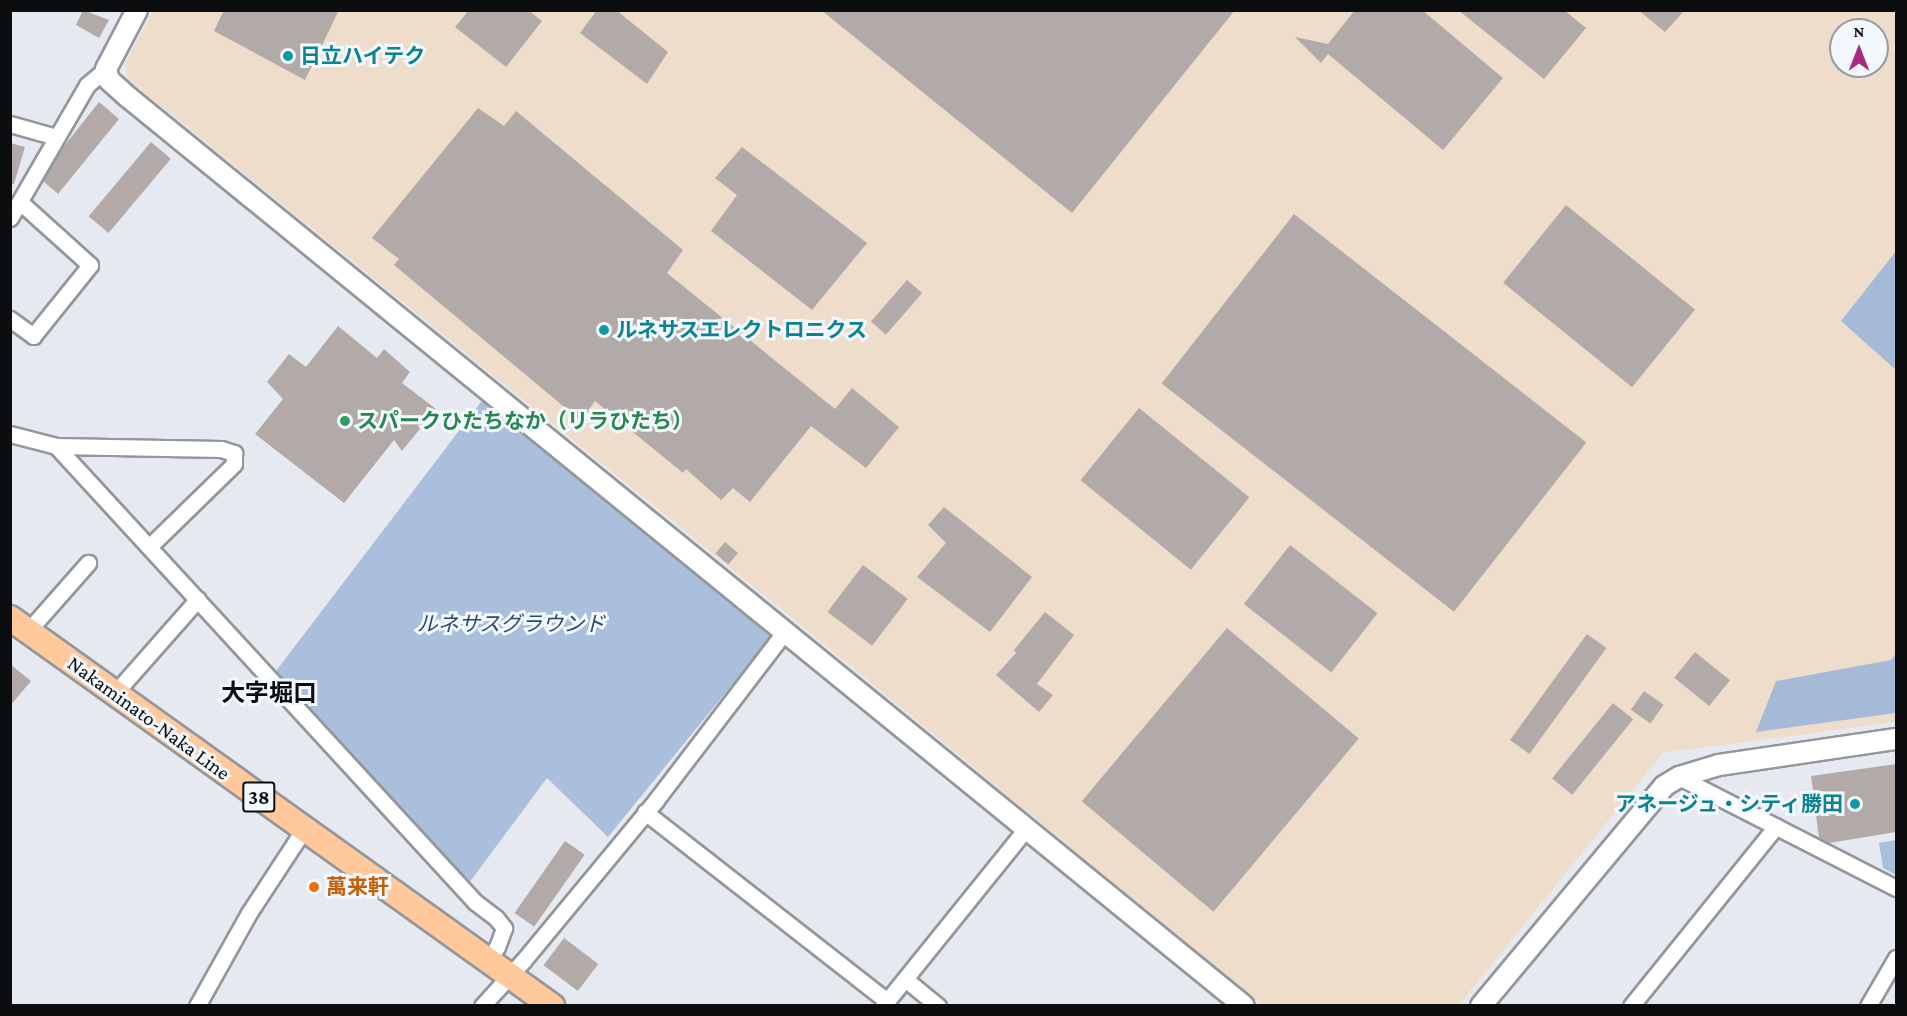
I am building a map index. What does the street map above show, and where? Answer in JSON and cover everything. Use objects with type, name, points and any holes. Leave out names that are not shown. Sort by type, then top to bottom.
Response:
[{"type":"main road","name":"Nakaminato-Naka Line","points":[[20,624],[552,1005]]},
{"type":"street","points":[[10,218],[87,85],[106,69],[137,10]]},
{"type":"street","points":[[106,69],[109,80],[128,97],[480,386],[785,631],[1238,1004]]},
{"type":"street","points":[[10,124],[56,137]]},
{"type":"street","points":[[10,318],[33,336],[90,265],[20,202]]},
{"type":"street","points":[[10,434],[56,446],[221,449],[234,453],[234,464],[150,546]]},
{"type":"street","points":[[56,446],[475,902],[496,918],[504,928],[488,960]]},
{"type":"street","points":[[20,624],[88,563]]},
{"type":"street","points":[[115,693],[198,599]]},
{"type":"street","points":[[482,1005],[645,812],[785,631]]},
{"type":"street","points":[[1481,1005],[1664,786],[1679,777],[1719,765],[1896,740]]},
{"type":"street","points":[[1679,777],[1896,888]]},
{"type":"street","points":[[645,812],[885,1003],[1026,829]]},
{"type":"street","points":[[1631,1005],[1776,826]]},
{"type":"street","points":[[197,1005],[249,913],[304,829]]},
{"type":"street","points":[[1869,1005],[1896,958]]},
{"type":"street","points":[[905,979],[938,1005]]},
{"type":"shaded area","points":[[154,10],[1896,11],[1896,722],[1663,753],[1459,1005],[1262,1005],[797,622],[128,79],[125,63]]},
{"type":"shaded area","points":[[1896,251],[1896,370],[1841,321]]},
{"type":"shaded area","points":[[1896,653],[1896,713],[1756,732],[1776,681],[1891,660]]},
{"type":"green space","name":"ルネサスグラウンド","points":[[484,398],[775,632],[608,837],[547,778],[469,883],[276,671]]},
{"type":"green space","points":[[1896,840],[1896,875],[1883,868],[1879,843]]},
{"type":"building","points":[[83,10],[109,20],[99,38],[76,25]]},
{"type":"building","name":"日立ハイテク","points":[[224,10],[339,10],[305,80],[214,31]]},
{"type":"building","points":[[469,10],[528,10],[542,21],[506,67],[455,27]]},
{"type":"building","points":[[597,10],[616,10],[668,52],[647,84],[580,33]]},
{"type":"building","points":[[821,10],[1235,10],[1072,213]]},
{"type":"building","points":[[1355,10],[1422,10],[1503,78],[1443,150],[1328,54],[1321,63],[1295,37],[1328,44]]},
{"type":"building","points":[[1458,10],[1564,10],[1586,28],[1544,79]]},
{"type":"building","points":[[1638,10],[1685,10],[1665,32]]},
{"type":"building","points":[[99,102],[119,119],[58,194],[43,181],[61,150]]},
{"type":"building","name":"ルネサスエレクトロニクス","points":[[478,108],[504,126],[516,111],[683,250],[667,273],[835,409],[852,388],[899,427],[866,468],[811,426],[750,502],[733,488],[721,500],[686,469],[683,473],[595,401],[581,421],[394,265],[399,259],[372,238]]},
{"type":"building","points":[[151,142],[171,159],[109,233],[89,216]]},
{"type":"building","points":[[10,143],[25,147],[14,184],[10,184]]},
{"type":"building","points":[[742,147],[867,243],[812,310],[711,231],[737,195],[715,178]]},
{"type":"building","points":[[1566,205],[1695,309],[1632,387],[1503,283]]},
{"type":"building","points":[[1294,214],[1586,442],[1454,612],[1162,383]]},
{"type":"building","points":[[907,280],[922,293],[886,335],[871,322]]},
{"type":"building","name":"スパークひたちなか（リラひたち）","points":[[338,326],[377,358],[384,349],[410,372],[402,383],[436,409],[402,451],[394,440],[344,503],[255,434],[283,399],[267,382],[289,354],[306,367]]},
{"type":"building","points":[[1139,408],[1249,497],[1191,570],[1080,480]]},
{"type":"building","points":[[944,507],[1032,577],[990,632],[917,577],[946,543],[928,525]]},
{"type":"building","points":[[725,542],[738,553],[728,564],[715,553]]},
{"type":"building","points":[[1290,545],[1377,613],[1331,672],[1244,604]]},
{"type":"building","points":[[863,565],[908,599],[872,646],[827,612]]},
{"type":"building","points":[[1045,612],[1074,635],[1037,684],[1053,695],[1039,712],[996,675],[1016,653],[1014,650]]},
{"type":"building","points":[[1227,628],[1359,739],[1213,912],[1082,801]]},
{"type":"building","points":[[1587,634],[1606,648],[1529,754],[1510,740]]},
{"type":"building","points":[[1695,652],[1730,680],[1709,706],[1674,678]]},
{"type":"building","points":[[10,664],[31,681],[10,706]]},
{"type":"building","points":[[1644,691],[1664,705],[1650,724],[1631,710]]},
{"type":"building","points":[[1613,703],[1633,719],[1572,795],[1552,778]]},
{"type":"building","name":"アネージュ・シティ勝田","points":[[1896,764],[1896,832],[1829,843],[1819,838],[1811,776]]},
{"type":"building","points":[[565,841],[585,855],[534,927],[515,913]]},
{"type":"building","points":[[564,938],[598,964],[578,991],[544,965]]},
{"type":"place","name":"日立ハイテク","points":[[288,56]]},
{"type":"place","name":"ルネサスエレクトロニクス","points":[[604,330]]},
{"type":"place","name":"スパークひたちなか（リラひたち）","points":[[345,421]]},
{"type":"place","name":"アネージュ・シティ勝田","points":[[1855,804]]},
{"type":"place","name":"萬来軒","points":[[314,887]]},
{"type":"district","name":"大字堀口","points":[[269,693]]}]
